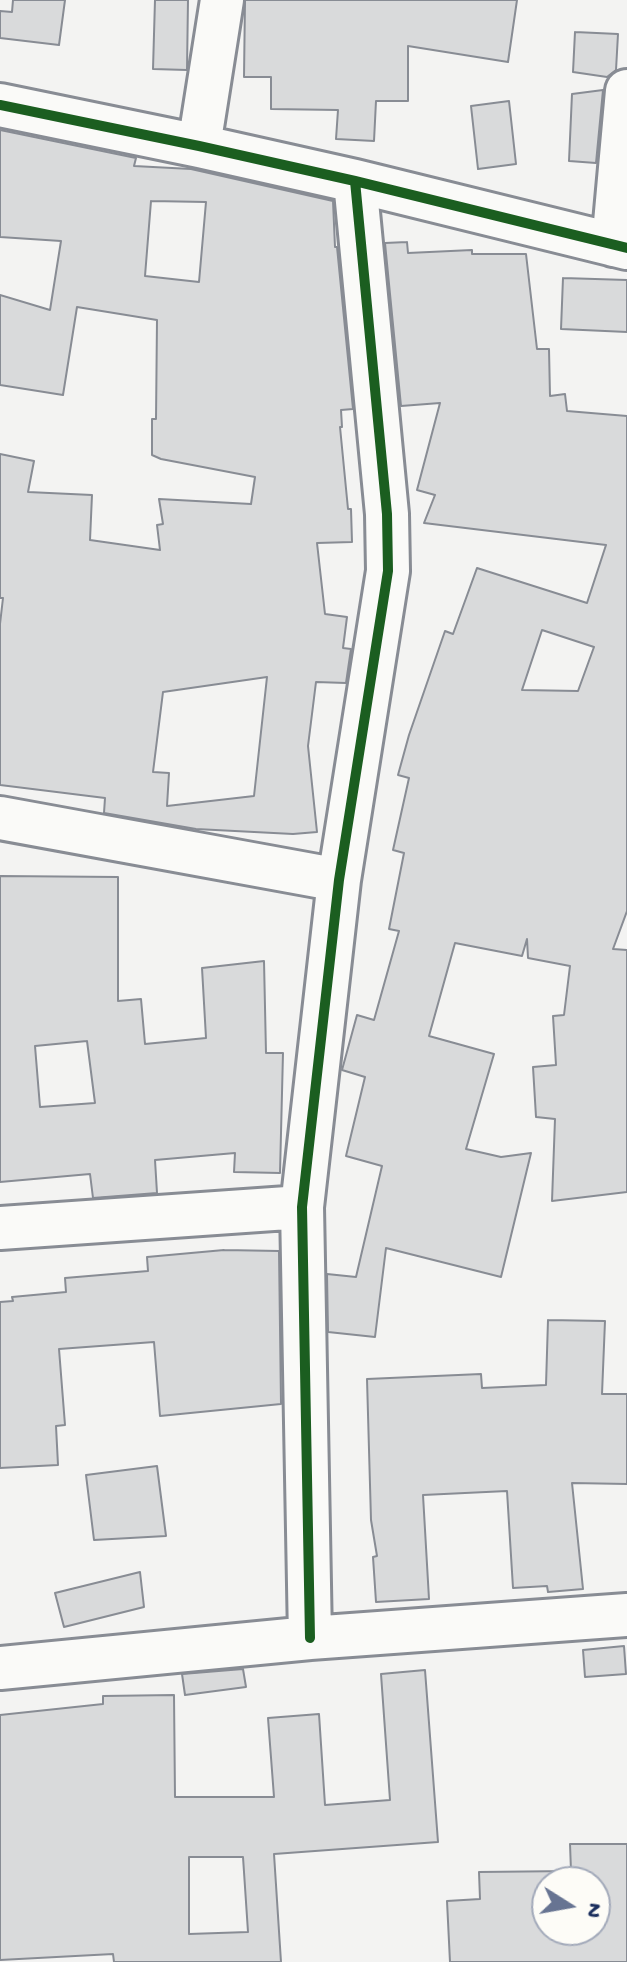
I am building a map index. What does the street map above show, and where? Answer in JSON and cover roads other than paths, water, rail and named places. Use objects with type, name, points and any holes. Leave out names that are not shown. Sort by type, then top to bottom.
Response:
[{"type":"street","points":[[199,146],[222,0]]},
{"type":"street","points":[[0,105],[355,181],[620,246],[627,91]]},
{"type":"street","points":[[310,1638],[302,1207],[339,880],[388,571],[387,514],[355,181]]},
{"type":"street","points":[[0,818],[339,880]]},
{"type":"street","points":[[0,1228],[302,1207]]},
{"type":"street","points":[[0,1668],[310,1638],[627,1615]]}]
